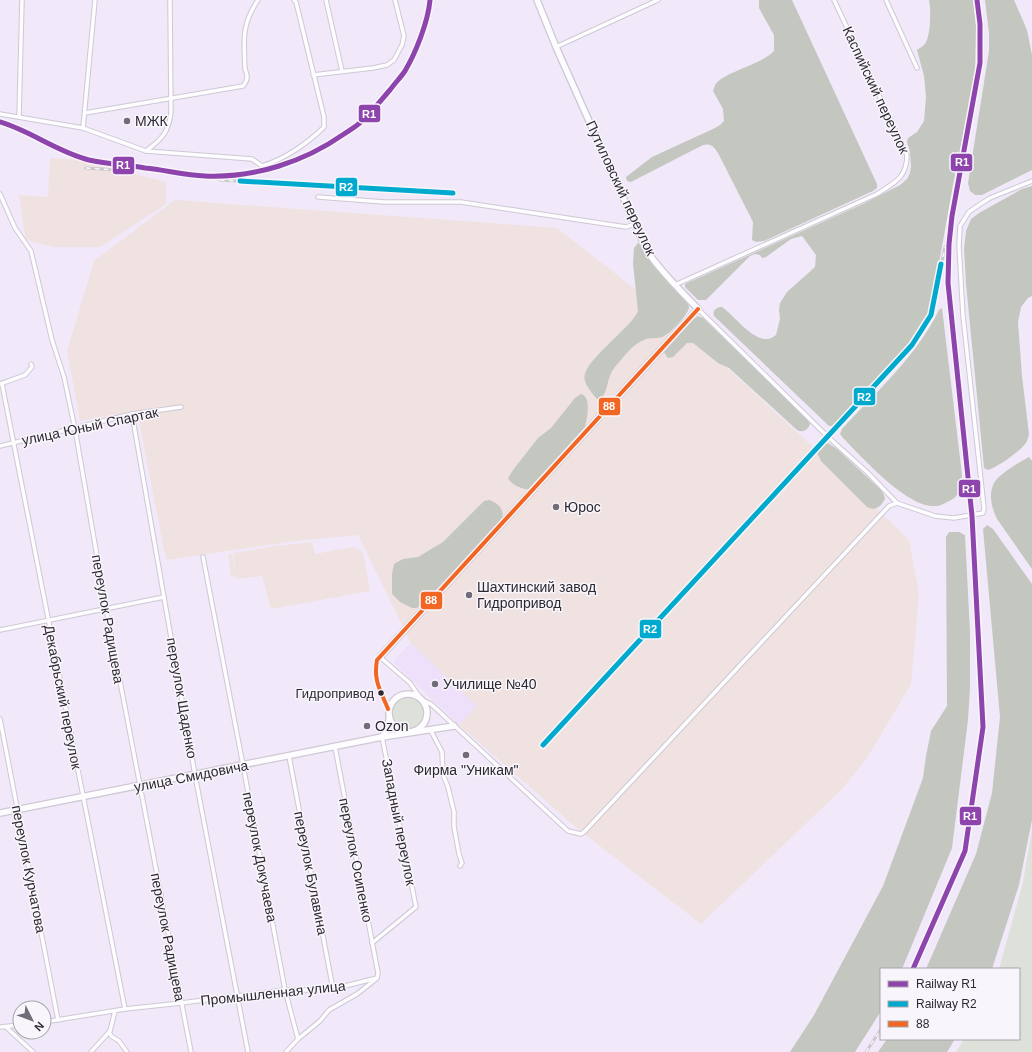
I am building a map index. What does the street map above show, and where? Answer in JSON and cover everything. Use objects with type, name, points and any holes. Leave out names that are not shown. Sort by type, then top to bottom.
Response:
[{"type":"main road","name":"Путиловский переулок","points":[[537,0],[556,47],[635,224],[652,258],[698,309]]},
{"type":"main road","points":[[380,657],[698,309]]},
{"type":"main road","points":[[382,737],[388,728],[388,709],[392,700],[400,695],[410,693],[420,698],[427,708],[426,718],[421,726],[413,731],[403,732],[398,730],[389,719]]},
{"type":"main road","name":"улица Смидовича","points":[[0,814],[382,737],[413,731],[454,726]]},
{"type":"street","points":[[19,117],[22,0]]},
{"type":"street","points":[[83,128],[94,0]]},
{"type":"street","points":[[146,151],[160,141],[166,132],[169,123],[170,0]]},
{"type":"street","points":[[85,113],[243,86],[247,81],[245,69],[244,29],[251,11],[258,0]]},
{"type":"street","points":[[0,114],[83,128],[146,151],[252,159],[262,166],[283,158],[318,133],[324,126],[324,117],[296,2],[294,0]]},
{"type":"street","points":[[326,0],[342,71]]},
{"type":"street","points":[[313,75],[387,65],[394,60],[402,45],[404,36],[395,0]]},
{"type":"street","points":[[643,0],[644,6]]},
{"type":"street","points":[[556,47],[658,0]]},
{"type":"street","name":"Каспийский переулок","points":[[675,285],[877,194],[890,186],[903,174],[907,162],[907,156],[834,0]]},
{"type":"street","points":[[886,0],[917,68]]},
{"type":"street","points":[[388,709],[378,686],[376,667],[377,660],[380,657],[410,683],[420,698],[431,704],[568,831],[581,834],[586,832],[889,506],[897,503],[934,516],[954,518],[983,513],[984,508],[963,316],[959,246],[960,226],[969,212],[990,198],[1032,181]]},
{"type":"street","name":"переулок Радищева","points":[[0,194],[15,228],[31,251],[52,340],[64,377],[75,429],[106,608],[191,1052]]},
{"type":"street","points":[[318,197],[384,202],[461,202],[626,227],[635,224]]},
{"type":"street","name":"Путиловский переулок","points":[[698,309],[828,437],[867,472],[897,503]]},
{"type":"street","points":[[1,384],[25,375],[32,367],[31,364]]},
{"type":"street","name":"Декабрьский переулок","points":[[1,384],[14,443],[125,1009]]},
{"type":"street","name":"улица Юный Спартак","points":[[0,446],[132,414],[181,407]]},
{"type":"street","name":"переулок Щаденко","points":[[132,414],[195,775],[248,1052]]},
{"type":"street","name":"переулок Докучаева","points":[[202,557],[285,990],[298,1039]]},
{"type":"street","points":[[0,630],[164,597]]},
{"type":"street","name":"переулок Курчатова","points":[[0,719],[58,1020]]},
{"type":"street","points":[[430,729],[442,752],[443,775],[448,786],[454,812],[454,827],[462,863],[460,866]]},
{"type":"street","name":"Западный переулок","points":[[372,944],[416,907],[382,737]]},
{"type":"street","name":"переулок Осипенко","points":[[335,747],[378,973],[376,978]]},
{"type":"street","name":"переулок Булавина","points":[[289,756],[333,989]]},
{"type":"street","points":[[286,1052],[329,1010],[357,994],[376,978]]},
{"type":"street","name":"Промышленная улица","points":[[52,1021],[125,1009],[238,995],[285,990],[333,989],[376,978]]},
{"type":"street","points":[[91,1052],[109,1032],[115,1011]]},
{"type":"street","points":[[0,1027],[12,1026]]},
{"type":"street","points":[[6,1027],[33,1052]]},
{"type":"street","points":[[109,1032],[111,1036],[119,1041],[127,1052]]},
{"type":"shaded area","points":[[759,0],[792,0],[877,184],[877,188],[764,241],[756,242],[752,240],[753,222],[718,153],[711,145],[703,145],[631,182],[627,181],[626,177],[652,157],[715,128],[724,121],[723,109],[713,91],[715,85],[719,80],[768,56],[774,51],[774,35],[759,8]]},
{"type":"shaded area","points":[[929,0],[973,0],[976,26],[975,76],[936,280],[928,313],[911,343],[837,423],[834,426],[829,426],[714,316],[715,310],[722,307],[756,336],[762,339],[768,339],[776,335],[780,319],[780,303],[787,292],[815,267],[816,255],[802,236],[791,239],[766,257],[762,258],[760,255],[755,254],[750,256],[706,300],[698,300],[685,287],[685,284],[865,203],[900,185],[907,179],[911,167],[910,152],[907,142],[908,138],[917,132],[924,121],[926,97],[924,76],[917,50],[925,44],[927,40],[930,16]]},
{"type":"shaded area","points":[[985,0],[1014,0],[1027,30],[1032,55],[1032,170],[982,195],[975,195],[970,191],[968,183],[989,51],[989,33]]},
{"type":"shaded area","points":[[50,158],[82,160],[166,182],[166,204],[100,247],[54,247],[26,240],[19,195],[48,197]]},
{"type":"shaded area","points":[[1032,186],[1032,296],[1028,298],[1021,307],[1018,322],[1022,376],[1029,434],[1028,440],[1019,451],[1003,463],[988,470],[984,468],[966,284],[964,249],[966,231],[971,219],[979,213],[1022,189]]},
{"type":"shaded area","points":[[175,200],[557,228],[676,321],[811,445],[909,540],[919,594],[911,684],[867,758],[842,789],[701,924],[578,829],[459,725],[477,706],[411,643],[358,535],[295,541],[166,560],[137,411],[80,421],[67,351],[94,261]]},
{"type":"shaded area","points":[[638,243],[642,246],[652,264],[685,297],[689,308],[681,320],[665,336],[646,339],[628,352],[612,371],[605,392],[600,400],[597,399],[587,386],[585,374],[589,365],[626,327],[638,311],[633,264],[634,248]]},
{"type":"shaded area","points":[[942,308],[962,480],[961,488],[955,498],[936,506],[925,505],[899,491],[873,469],[840,434],[842,429],[907,359],[930,327],[939,310]]},
{"type":"shaded area","points":[[698,316],[703,318],[807,418],[810,424],[807,429],[803,431],[797,430],[729,368],[718,363],[693,343],[687,343],[673,357],[668,358],[664,352],[665,350],[691,321]]},
{"type":"shaded area","points":[[581,394],[587,399],[588,404],[588,414],[585,427],[530,489],[521,488],[514,485],[508,478],[513,470],[538,438],[551,428],[575,398]]},
{"type":"shaded area","points":[[828,443],[837,449],[881,490],[885,499],[877,508],[872,509],[866,506],[821,461],[817,453],[825,444]]},
{"type":"shaded area","points":[[1029,457],[1032,461],[1032,569],[997,519],[992,506],[991,497],[992,487],[1000,476],[1010,468]]},
{"type":"shaded area","points":[[489,500],[500,507],[503,515],[502,518],[441,585],[417,608],[412,608],[400,602],[392,594],[392,574],[394,564],[403,559],[418,557],[443,542],[484,501]]},
{"type":"shaded area","points":[[987,525],[993,529],[1032,584],[1032,820],[1019,885],[992,968],[926,968],[976,854],[992,793],[1000,717],[983,529]]},
{"type":"shaded area","points":[[949,532],[959,532],[965,535],[970,632],[970,688],[968,720],[952,848],[902,968],[880,968],[880,1013],[855,1052],[790,1052],[814,1015],[883,886],[923,778],[931,731],[947,706],[946,537]]},
{"type":"shaded area","points":[[312,542],[315,554],[353,547],[363,552],[370,591],[271,609],[262,576],[236,579],[236,576],[231,577],[228,554],[232,553],[235,573],[234,553]]},
{"type":"shaded area","name":"Училище №40","points":[[411,643],[477,706],[459,725],[393,662]]},
{"type":"shaded area","points":[[405,696],[411,696],[420,700],[424,712],[420,724],[411,728],[405,728],[396,724],[392,715],[392,709],[396,700]]},
{"type":"shaded area","points":[[1032,829],[1032,1052],[956,1052],[963,1040],[1020,1040],[1020,968],[999,968],[1023,882]]},
{"type":"shaded area","points":[[886,1040],[954,1040],[947,1052],[878,1052]]},
{"type":"railway","points":[[0,122],[66,152],[103,163],[205,176],[242,174],[278,166],[296,160],[329,144],[356,126],[369,114],[405,71],[424,27],[430,0]]},
{"type":"railway","points":[[913,968],[965,851],[983,727],[972,516],[948,283],[949,244],[952,216],[980,63],[980,24],[977,0]]},
{"type":"railway","points":[[86,168],[116,170]]},
{"type":"railway","points":[[220,180],[453,193]]},
{"type":"railway","points":[[543,745],[912,345],[931,315],[945,247]]},
{"type":"railway","points":[[866,1052],[880,1031]]},
{"type":"rail line","name":"R1","points":[[0,122],[66,152],[103,163],[205,176],[242,174],[278,166],[296,160],[329,144],[356,126],[369,114],[405,71],[424,27],[430,0]]},
{"type":"rail line","name":"R1","points":[[913,968],[965,851],[983,727],[972,516],[948,283],[949,244],[952,216],[980,63],[980,24],[977,0]]},
{"type":"rail line","name":"R2","points":[[240,181],[453,193]]},
{"type":"rail line","name":"R2","points":[[543,745],[912,345],[931,315],[941,264]]},
{"type":"transit line","name":"88","points":[[388,709],[377,680],[377,660],[698,309]]},
{"type":"place","name":"МЖК","points":[[127,121]]},
{"type":"place","name":"Юрос","points":[[556,507]]},
{"type":"place","name":"Шахтинский завод Гидропривод","points":[[469,595]]},
{"type":"place","name":"Училище №40","points":[[435,684]]},
{"type":"place","name":"Гидропривод","points":[[381,693]]},
{"type":"place","name":"Ozon","points":[[367,726]]},
{"type":"place","name":"Фирма \"Уникам\"","points":[[466,755]]}]
